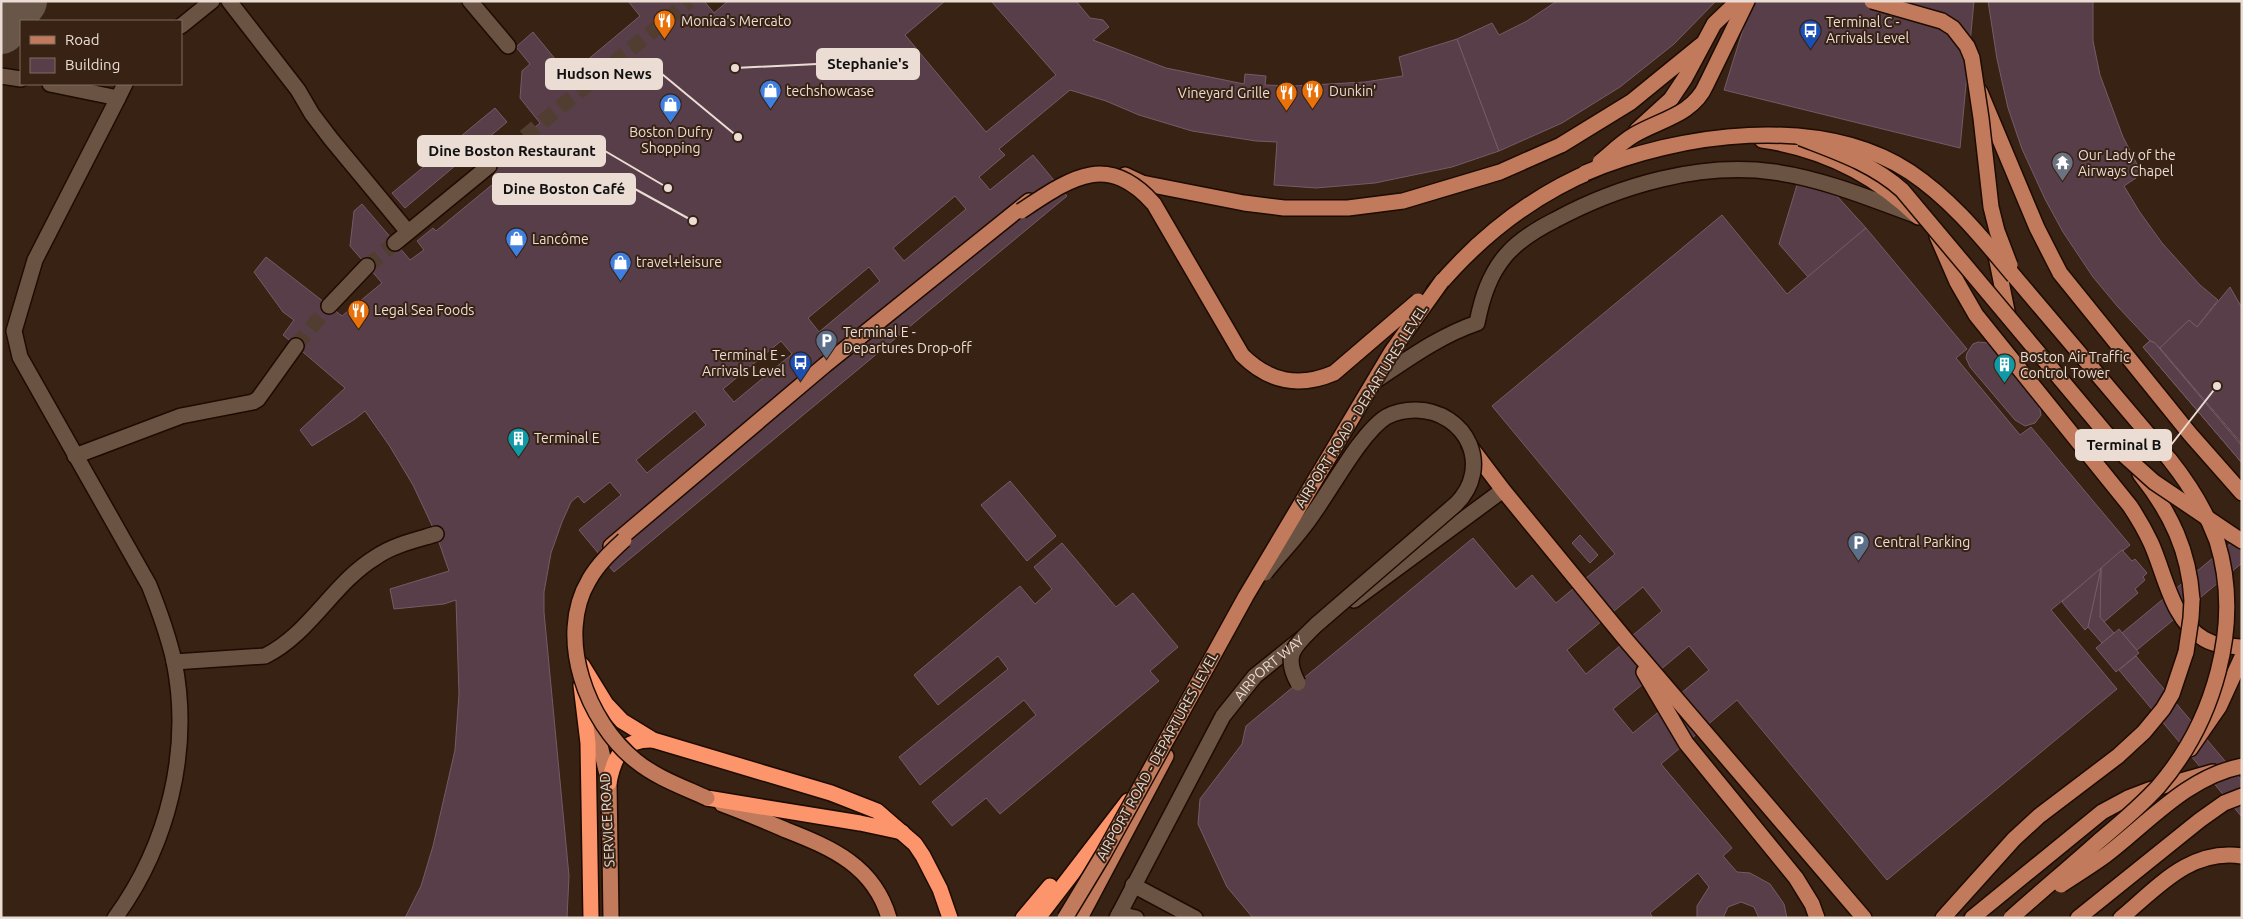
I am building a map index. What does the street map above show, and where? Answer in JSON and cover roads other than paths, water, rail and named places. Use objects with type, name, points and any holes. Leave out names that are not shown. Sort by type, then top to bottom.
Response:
[{"type":"highway","points":[[580,666],[611,710],[622,721],[653,740],[859,802],[877,811],[915,844],[940,889],[950,918]]},
{"type":"highway","points":[[580,666],[588,743],[591,918]]},
{"type":"highway","points":[[608,783],[616,757],[624,747],[636,741],[653,740]]},
{"type":"highway","points":[[1038,918],[1173,742]]},
{"type":"highway","points":[[1023,918],[1155,760]]},
{"type":"highway","points":[[707,798],[842,820],[903,833]]},
{"type":"main road","points":[[1585,173],[1663,108],[1682,84],[1701,45],[1720,16],[1738,1]]},
{"type":"main road","points":[[1585,173],[1633,135],[1672,117],[1696,100],[1704,88],[1747,1]]},
{"type":"main road","points":[[1872,1],[1931,16],[1953,28],[1962,38],[1971,54],[1991,206],[1999,238],[2014,276]]},
{"type":"main road","points":[[1882,1],[1935,14],[1953,24],[1968,45],[1982,129],[1994,247],[2008,316]]},
{"type":"main road","points":[[580,666],[576,640],[577,602],[583,582],[594,564],[615,543],[840,353],[1046,188],[1076,172],[1094,168],[1128,176],[1142,183],[1244,203],[1284,208],[1348,208],[1403,201],[1500,172],[1561,145],[1639,96],[1701,45]]},
{"type":"main road","points":[[1975,83],[2030,217],[2053,263],[2065,282],[2186,430],[2242,493]]},
{"type":"main road","name":"AIRPORT ROAD - DEPARTURES LEVEL","points":[[1065,918],[1246,596],[1392,351],[1442,281],[1474,247],[1508,219],[1541,196],[1585,173],[1632,155],[1689,141],[1748,136],[1823,140],[1858,147],[1883,157],[1909,172],[1953,206],[2182,475],[2198,499],[2220,549],[2227,591],[2227,626],[2224,650],[2218,676],[2206,710],[2188,746],[2169,773],[2144,801],[2011,918]]},
{"type":"main road","points":[[1801,138],[1858,160],[1885,176],[1902,190],[2125,456],[2154,482],[2242,541]]},
{"type":"main road","points":[[1080,918],[1270,559],[1374,381],[1416,315],[1442,281],[1482,240],[1535,200],[1585,173],[1625,158],[1677,144],[1717,139],[1760,140],[1810,150],[1845,164],[1881,185],[1916,215],[1938,236],[2008,316],[2161,501],[2181,542],[2189,572],[2192,618],[2186,652],[2172,694],[2157,718],[2118,756],[2039,816],[2014,839],[1943,918]]},
{"type":"main road","points":[[889,918],[886,908],[869,879],[858,866],[840,853],[707,798],[656,774],[621,748],[598,718],[584,688],[576,642],[581,597],[588,581],[598,566],[616,547],[766,420],[1000,227],[1041,198],[1087,175],[1115,175],[1142,191],[1154,204],[1242,355],[1253,366],[1284,380],[1317,380],[1334,373],[1442,281]]},
{"type":"main road","points":[[1142,183],[1232,341],[1245,359],[1259,369],[1294,380],[1316,378],[1334,371],[1416,315]]},
{"type":"main road","points":[[1938,236],[1957,282],[1976,315],[2130,506],[2148,536],[2173,600],[2188,626],[2204,639],[2213,643],[2242,646]]},
{"type":"main road","points":[[1270,559],[1377,424],[1393,414],[1411,410],[1432,414],[1450,424],[1626,640],[1864,917]]},
{"type":"main road","points":[[1626,640],[1686,743],[1796,878],[1812,904],[1817,918]]},
{"type":"main road","points":[[2169,773],[2191,749],[2214,716],[2230,686],[2242,657]]},
{"type":"main road","name":"SERVICE ROAD","points":[[580,666],[608,783],[611,918]]},
{"type":"main road","points":[[1972,918],[2084,825],[2109,808],[2128,798],[2167,784],[2242,767]]},
{"type":"main road","points":[[2011,918],[2105,855],[2185,791],[2211,776],[2242,767]]},
{"type":"main road","points":[[2078,918],[2206,814],[2242,796]]},
{"type":"main road","points":[[2120,918],[2175,873],[2190,864],[2211,856],[2242,856]]},
{"type":"street","points":[[182,25],[212,1]]},
{"type":"street","points":[[229,1],[298,90],[331,139],[408,232]]},
{"type":"street","points":[[470,1],[508,46]]},
{"type":"street","points":[[1,76],[20,79]]},
{"type":"street","points":[[55,85],[118,98]]},
{"type":"street","points":[[115,918],[136,887],[153,854],[172,791],[178,758],[179,724],[174,662],[163,621],[149,585],[20,357],[14,331],[36,260],[124,85]]},
{"type":"street","points":[[395,243],[489,166]]},
{"type":"street","points":[[1374,381],[1439,339],[1477,324],[1482,300],[1495,271],[1507,254],[1529,234],[1581,206],[1630,187],[1667,178],[1707,172],[1746,170],[1773,172],[1828,184],[1916,215]]},
{"type":"street","points":[[329,306],[367,266]]},
{"type":"street","points":[[75,456],[181,416],[253,402],[258,399],[296,346]]},
{"type":"street","points":[[1246,596],[1312,516],[1368,434],[1386,418],[1402,411],[1424,410],[1445,416],[1458,427],[1470,447],[1473,460],[1472,477],[1466,492],[1456,504],[1316,624],[1296,645],[1290,659],[1290,666],[1298,683]]},
{"type":"street","name":"AIRPORT WAY","points":[[1118,916],[1212,737],[1232,703],[1266,665],[1503,490]]},
{"type":"street","points":[[174,662],[232,660],[265,656],[275,651],[296,634],[352,576],[375,557],[391,549],[436,534]]},
{"type":"street","points":[[1133,885],[1195,918]]},
{"type":"street","points":[[1118,916],[1136,918]]},
{"type":"tunnel","points":[[489,166],[689,1]]},
{"type":"tunnel","points":[[367,266],[395,243]]},
{"type":"tunnel","points":[[296,346],[329,306]]},
{"type":"place","name":"Monica's Mercato","points":[[665,40]]},
{"type":"place","name":"Terminal C - Arrivals Level","points":[[1810,49]]},
{"type":"place","name":"Stephanie's","points":[[735,68]]},
{"type":"place","name":"techshowcase","points":[[770,110]]},
{"type":"place","name":"Dunkin'","points":[[1313,110]]},
{"type":"place","name":"Vineyard Grille","points":[[1286,112]]},
{"type":"place","name":"Boston Dufry Shopping","points":[[671,123]]},
{"type":"place","name":"Hudson News","points":[[738,137]]},
{"type":"place","name":"Our Lady of the Airways Chapel","points":[[2062,182]]},
{"type":"place","name":"Dine Boston Restaurant","points":[[668,188]]},
{"type":"place","name":"Dine Boston Café","points":[[693,221]]},
{"type":"place","name":"Lancôme","points":[[516,258]]},
{"type":"place","name":"travel+leisure","points":[[620,281]]},
{"type":"place","name":"Legal Sea Foods","points":[[358,329]]},
{"type":"place","name":"Terminal E - Departures Drop-off","points":[[827,359]]},
{"type":"place","name":"Terminal E - Arrivals Level","points":[[801,382]]},
{"type":"place","name":"Boston Air Traffic Control Tower","points":[[2004,384]]},
{"type":"place","name":"Terminal B","points":[[2217,386]]},
{"type":"place","name":"Terminal E","points":[[518,457]]},
{"type":"place","name":"Central Parking","points":[[1858,561]]}]
